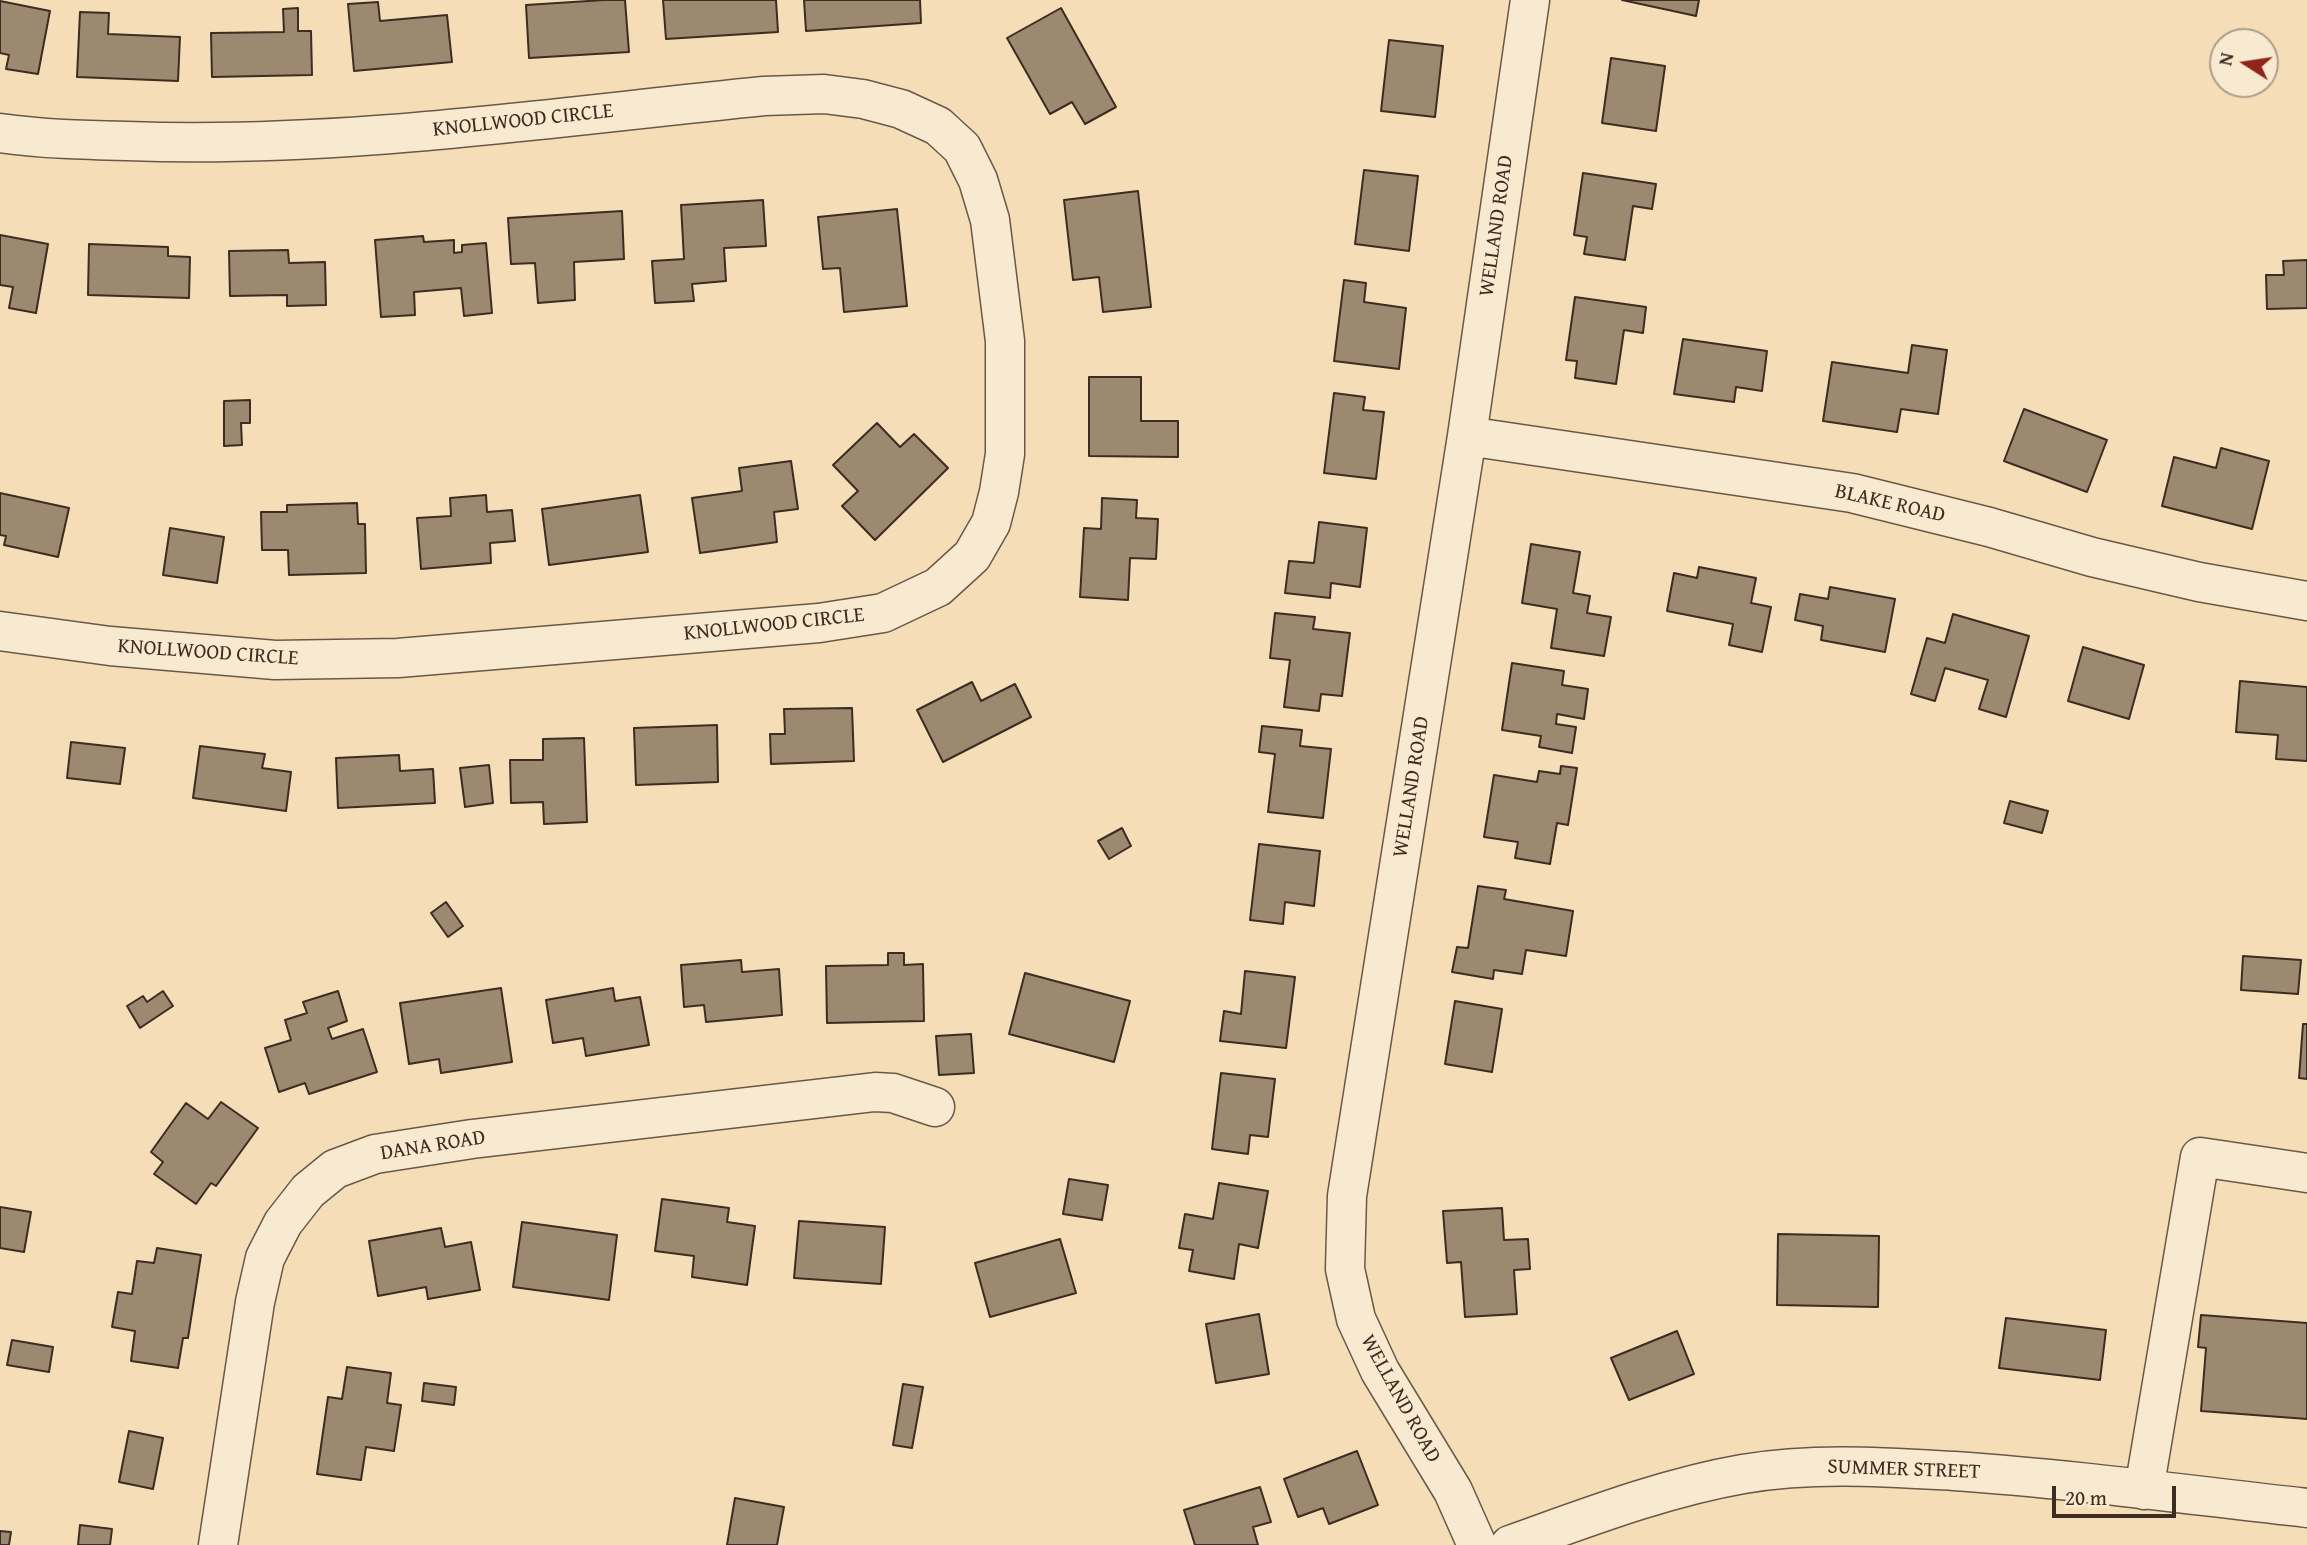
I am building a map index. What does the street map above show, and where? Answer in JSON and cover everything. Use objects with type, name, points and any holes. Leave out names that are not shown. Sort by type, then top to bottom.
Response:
[{"type":"street","name":"WELLAND ROAD","points":[[1477,1545],[1453,1491],[1380,1371],[1356,1319],[1345,1269],[1347,1196],[1467,436],[1530,0]]},
{"type":"street","name":"KNOLLWOOD CIRCLE","points":[[0,134],[204,144],[350,139],[764,96],[824,94],[863,99],[901,109],[938,126],[962,148],[978,180],[990,219],[1005,341],[1005,454],[991,523],[972,556],[937,587],[883,613],[819,623],[398,658],[275,660],[204,656],[0,631]]},
{"type":"street","name":"BLAKE ROAD","points":[[1467,436],[1852,493],[1989,527],[2092,557],[2199,582],[2307,601]]},
{"type":"street","name":"DANA ROAD","points":[[218,1545],[255,1301],[265,1258],[283,1223],[309,1191],[335,1169],[375,1154],[472,1139],[875,1092],[893,1093],[935,1107]]},
{"type":"street","points":[[2144,1490],[2200,1157],[2307,1173]]},
{"type":"street","name":"SUMMER STREET","points":[[1510,1545],[1613,1508],[1681,1488],[1744,1474],[1815,1467],[1880,1466],[1971,1472],[2307,1508]]},
{"type":"building","points":[[625,0],[629,52],[529,58],[526,5]]},
{"type":"building","points":[[663,0],[776,0],[778,32],[666,39]]},
{"type":"building","points":[[804,0],[920,0],[921,23],[806,31]]},
{"type":"building","points":[[1622,0],[1699,0],[1696,16]]},
{"type":"building","points":[[0,1],[50,11],[38,74],[6,69],[9,55],[0,53]]},
{"type":"building","points":[[378,2],[380,21],[447,15],[452,62],[354,71],[348,4]]},
{"type":"building","points":[[298,8],[298,31],[311,31],[312,75],[212,77],[211,33],[284,32],[283,9]]},
{"type":"building","points":[[1061,8],[1116,107],[1085,124],[1072,102],[1050,114],[1007,38]]},
{"type":"building","points":[[80,12],[109,13],[108,34],[180,37],[178,81],[77,77]]},
{"type":"building","points":[[1389,40],[1443,46],[1435,117],[1381,111]]},
{"type":"building","points":[[1611,58],[1665,66],[1656,131],[1602,123]]},
{"type":"building","points":[[1364,170],[1418,176],[1409,251],[1355,244]]},
{"type":"building","points":[[1583,173],[1656,184],[1652,209],[1633,206],[1625,260],[1584,254],[1587,237],[1574,235]]},
{"type":"building","points":[[1138,191],[1151,307],[1103,312],[1099,277],[1073,280],[1064,200]]},
{"type":"building","points":[[763,200],[766,246],[724,248],[726,281],[692,284],[694,301],[655,303],[652,261],[684,259],[681,205]]},
{"type":"building","points":[[897,209],[907,306],[844,312],[840,268],[823,269],[818,217]]},
{"type":"building","points":[[622,211],[624,259],[574,262],[575,300],[538,303],[535,263],[511,264],[508,218]]},
{"type":"building","points":[[0,235],[48,244],[36,313],[9,308],[13,287],[0,285]]},
{"type":"building","points":[[423,236],[424,242],[454,240],[454,253],[462,252],[462,245],[486,243],[492,313],[464,316],[461,288],[414,292],[415,315],[381,317],[375,240]]},
{"type":"building","points":[[89,244],[168,247],[168,256],[190,257],[189,298],[88,295]]},
{"type":"building","points":[[288,250],[289,263],[325,262],[326,305],[287,306],[287,295],[230,296],[229,251]]},
{"type":"building","points":[[2307,260],[2307,308],[2267,309],[2266,275],[2284,275],[2283,261]]},
{"type":"building","points":[[1344,280],[1366,283],[1364,302],[1406,308],[1399,369],[1334,361]]},
{"type":"building","points":[[1575,297],[1646,307],[1643,333],[1624,330],[1616,384],[1575,378],[1577,361],[1566,360]]},
{"type":"building","points":[[1683,339],[1767,351],[1762,391],[1736,387],[1734,402],[1674,394]]},
{"type":"building","points":[[1912,345],[1947,350],[1938,414],[1901,409],[1897,432],[1823,421],[1832,362],[1908,373]]},
{"type":"building","points":[[1089,377],[1141,377],[1141,421],[1178,421],[1178,457],[1089,456]]},
{"type":"building","points":[[1334,393],[1365,397],[1363,410],[1384,412],[1376,479],[1324,473]]},
{"type":"building","points":[[250,400],[250,423],[241,423],[242,445],[224,446],[224,401]]},
{"type":"building","points":[[2024,409],[2107,440],[2087,492],[2004,461]]},
{"type":"building","points":[[877,423],[900,447],[914,434],[948,468],[875,540],[842,506],[858,491],[833,465]]},
{"type":"building","points":[[2221,448],[2269,461],[2252,529],[2162,506],[2174,457],[2216,468]]},
{"type":"building","points":[[791,461],[798,509],[774,512],[777,542],[700,553],[692,498],[742,491],[739,468]]},
{"type":"building","points":[[0,493],[69,508],[58,557],[4,545],[6,536],[0,535]]},
{"type":"building","points":[[486,495],[487,512],[512,510],[515,541],[490,543],[491,563],[421,569],[417,518],[451,516],[450,498]]},
{"type":"building","points":[[640,495],[648,552],[549,565],[542,509]]},
{"type":"building","points":[[1102,498],[1137,500],[1136,518],[1158,519],[1156,559],[1130,558],[1128,600],[1080,597],[1084,528],[1101,529]]},
{"type":"building","points":[[357,503],[358,524],[365,524],[366,573],[289,575],[288,550],[262,550],[261,512],[287,512],[287,505]]},
{"type":"building","points":[[1319,522],[1367,528],[1360,587],[1331,583],[1330,598],[1285,593],[1289,561],[1314,563]]},
{"type":"building","points":[[170,528],[224,537],[217,583],[163,575]]},
{"type":"building","points":[[1531,544],[1580,552],[1573,593],[1590,596],[1587,613],[1611,617],[1604,656],[1551,648],[1557,609],[1522,603]]},
{"type":"building","points":[[1699,567],[1756,578],[1751,603],[1771,607],[1762,652],[1729,645],[1733,624],[1667,611],[1674,573],[1697,578]]},
{"type":"building","points":[[1830,587],[1895,599],[1885,652],[1821,640],[1823,626],[1795,620],[1800,594],[1828,599]]},
{"type":"building","points":[[1275,613],[1315,617],[1313,629],[1350,633],[1342,696],[1321,694],[1319,711],[1284,707],[1290,660],[1270,658]]},
{"type":"building","points":[[1953,614],[2029,636],[2006,717],[1979,709],[1988,680],[1945,668],[1935,701],[1911,694],[1927,638],[1945,643]]},
{"type":"building","points":[[2083,647],[2144,665],[2129,719],[2068,701]]},
{"type":"building","points":[[1512,663],[1564,671],[1562,685],[1588,689],[1584,719],[1557,714],[1556,724],[1576,727],[1572,753],[1539,747],[1541,736],[1502,730]]},
{"type":"building","points":[[2240,681],[2307,687],[2307,761],[2276,759],[2278,735],[2236,732]]},
{"type":"building","points":[[972,682],[981,701],[1015,684],[1031,717],[943,762],[917,710]]},
{"type":"building","points":[[852,708],[854,761],[771,764],[770,734],[785,734],[784,709]]},
{"type":"building","points":[[717,725],[718,782],[636,785],[634,728]]},
{"type":"building","points":[[1262,726],[1302,730],[1300,746],[1331,749],[1323,818],[1268,812],[1275,754],[1259,752]]},
{"type":"building","points":[[584,738],[587,822],[544,824],[543,802],[511,803],[510,760],[543,760],[543,739]]},
{"type":"building","points":[[71,742],[125,748],[120,784],[67,778]]},
{"type":"building","points":[[200,746],[265,754],[262,768],[291,772],[286,811],[193,798]]},
{"type":"building","points":[[399,755],[400,771],[433,769],[435,803],[338,808],[336,758]]},
{"type":"building","points":[[489,765],[493,803],[465,807],[460,768]]},
{"type":"building","points":[[1561,766],[1577,768],[1568,825],[1557,823],[1550,864],[1515,858],[1518,842],[1484,837],[1494,775],[1537,782],[1539,771],[1560,774]]},
{"type":"building","points":[[2010,801],[2048,811],[2042,833],[2004,823]]},
{"type":"building","points":[[1122,828],[1131,846],[1109,859],[1098,841]]},
{"type":"building","points":[[1259,844],[1320,851],[1314,906],[1285,902],[1283,924],[1250,920]]},
{"type":"building","points":[[1478,886],[1506,890],[1504,899],[1573,911],[1566,956],[1526,950],[1522,974],[1494,970],[1493,979],[1452,972],[1457,947],[1468,948]]},
{"type":"building","points":[[446,902],[463,926],[448,937],[431,913]]},
{"type":"building","points":[[888,953],[904,953],[904,965],[923,964],[924,1021],[827,1023],[826,966],[888,965]]},
{"type":"building","points":[[2243,956],[2301,960],[2298,994],[2241,990]]},
{"type":"building","points":[[741,960],[742,972],[779,969],[782,1015],[706,1022],[704,1005],[684,1007],[681,965]]},
{"type":"building","points":[[1245,971],[1295,977],[1286,1048],[1220,1041],[1224,1011],[1241,1014]]},
{"type":"building","points":[[1025,973],[1130,1001],[1114,1062],[1009,1034]]},
{"type":"building","points":[[501,988],[512,1062],[441,1073],[439,1059],[409,1064],[400,1003]]},
{"type":"building","points":[[613,988],[615,1001],[640,997],[649,1045],[586,1056],[583,1038],[553,1043],[546,1000]]},
{"type":"building","points":[[163,991],[173,1006],[140,1028],[127,1006],[143,996],[147,1002]]},
{"type":"building","points":[[338,991],[347,1021],[328,1028],[332,1039],[363,1029],[377,1072],[309,1094],[305,1083],[279,1092],[265,1048],[291,1040],[285,1020],[307,1013],[303,1002]]},
{"type":"building","points":[[1455,1001],[1502,1009],[1492,1072],[1445,1064]]},
{"type":"building","points":[[2303,1024],[2307,1024],[2307,1079],[2299,1078]]},
{"type":"building","points":[[971,1034],[974,1073],[939,1075],[936,1036]]},
{"type":"building","points":[[1221,1073],[1275,1079],[1268,1137],[1250,1135],[1248,1154],[1212,1149]]},
{"type":"building","points":[[221,1102],[258,1128],[216,1186],[211,1183],[196,1204],[154,1174],[163,1162],[151,1152],[186,1103],[208,1119]]},
{"type":"building","points":[[1069,1179],[1108,1185],[1102,1220],[1063,1214]]},
{"type":"building","points":[[1219,1183],[1268,1191],[1258,1248],[1239,1244],[1234,1279],[1189,1271],[1193,1250],[1179,1248],[1185,1214],[1213,1219]]},
{"type":"building","points":[[662,1199],[729,1208],[727,1222],[755,1226],[747,1285],[692,1277],[694,1256],[655,1251]]},
{"type":"building","points":[[0,1207],[31,1212],[24,1252],[0,1248]]},
{"type":"building","points":[[1502,1208],[1504,1240],[1528,1239],[1530,1269],[1514,1270],[1517,1314],[1465,1317],[1461,1262],[1447,1263],[1443,1211]]},
{"type":"building","points":[[799,1221],[885,1227],[881,1284],[794,1278]]},
{"type":"building","points":[[522,1222],[617,1235],[609,1300],[513,1287]]},
{"type":"building","points":[[441,1228],[445,1247],[471,1242],[480,1290],[428,1299],[426,1287],[378,1296],[369,1241]]},
{"type":"building","points":[[1778,1234],[1879,1236],[1878,1307],[1777,1305]]},
{"type":"building","points":[[1060,1239],[1076,1293],[990,1317],[975,1263]]},
{"type":"building","points":[[157,1248],[201,1255],[188,1338],[183,1338],[178,1368],[131,1361],[135,1331],[112,1327],[118,1292],[132,1294],[137,1261],[154,1263]]},
{"type":"building","points":[[1259,1314],[1269,1374],[1216,1383],[1206,1324]]},
{"type":"building","points":[[2201,1315],[2307,1323],[2307,1419],[2201,1411],[2206,1348],[2198,1347]]},
{"type":"building","points":[[2006,1318],[2106,1330],[2100,1380],[1999,1368]]},
{"type":"building","points":[[1677,1331],[1694,1374],[1629,1400],[1611,1358]]},
{"type":"building","points":[[12,1340],[53,1347],[49,1372],[7,1365]]},
{"type":"building","points":[[347,1367],[391,1373],[387,1403],[401,1405],[394,1451],[366,1447],[361,1480],[317,1474],[328,1397],[342,1399]]},
{"type":"building","points":[[424,1383],[456,1387],[454,1405],[422,1401]]},
{"type":"building","points":[[903,1384],[923,1387],[912,1448],[893,1445]]},
{"type":"building","points":[[129,1431],[163,1438],[153,1489],[119,1482]]},
{"type":"building","points":[[1357,1451],[1378,1505],[1329,1524],[1323,1508],[1298,1517],[1284,1479]]},
{"type":"building","points":[[1260,1487],[1271,1522],[1253,1527],[1258,1545],[1195,1545],[1184,1510]]},
{"type":"building","points":[[735,1498],[784,1507],[777,1545],[727,1545]]},
{"type":"building","points":[[80,1525],[112,1529],[110,1545],[78,1545]]},
{"type":"building","points":[[0,1531],[11,1532],[9,1545],[0,1545]]}]
